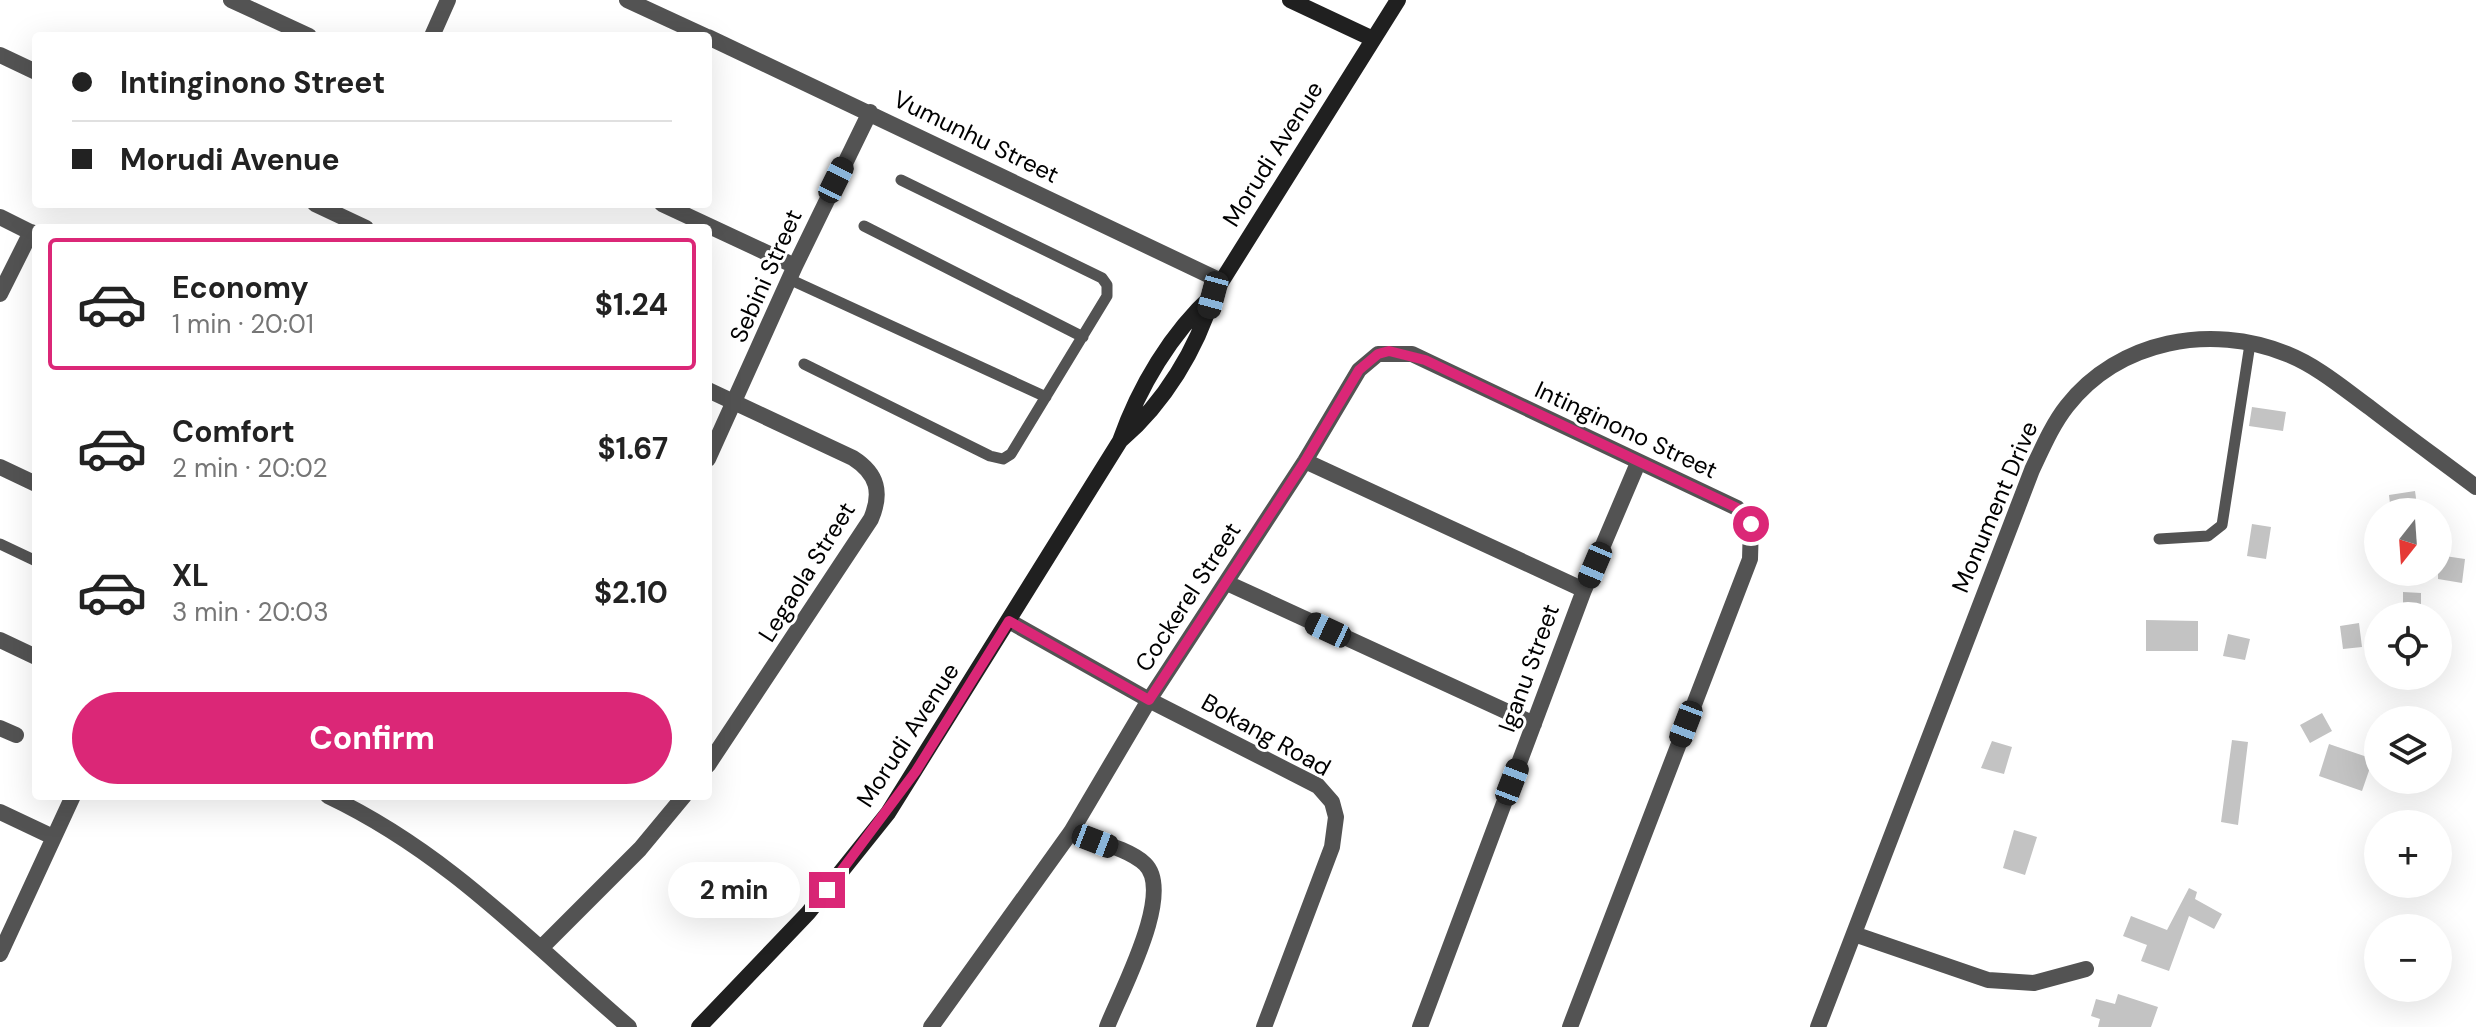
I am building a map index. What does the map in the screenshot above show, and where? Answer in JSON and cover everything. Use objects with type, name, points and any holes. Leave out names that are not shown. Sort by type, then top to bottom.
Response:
[{"type":"street","points":[[231,0],[300,32]]},
{"type":"street","points":[[434,32],[448,0]]},
{"type":"street","name":"Vumunhu Street","points":[[627,0],[695,32]]},
{"type":"street","points":[[1290,0],[1373,39]]},
{"type":"street","name":"Morudi Avenue","points":[[699,1027],[847,867],[916,771],[1120,441],[1144,420],[1176,375],[1204,328],[1217,288],[1398,0]]},
{"type":"street","name":"Vumunhu Street","points":[[712,40],[870,112],[1217,288]]},
{"type":"street","points":[[0,55],[32,70]]},
{"type":"street","name":"Sebini Street","points":[[712,451],[792,273],[870,112]]},
{"type":"street","points":[[325,208],[347,217]]},
{"type":"street","points":[[670,208],[700,224]]},
{"type":"street","points":[[0,217],[32,233]]},
{"type":"street","points":[[712,231],[792,273]]},
{"type":"street","points":[[0,294],[32,235]]},
{"type":"street","name":"Monument Drive","points":[[1818,1027],[2028,480],[2066,407],[2090,381],[2121,359],[2176,340],[2250,344],[2288,354],[2332,380],[2476,487]]},
{"type":"street","name":"Cockerel Street","points":[[931,1027],[1071,832],[1149,700],[1305,461],[1359,370],[1378,354]]},
{"type":"street","name":"Intinginono Street","points":[[1378,354],[1412,354],[1737,508],[1751,524],[1753,544],[1570,1027]]},
{"type":"street","name":"Legaola Street","points":[[712,392],[865,465],[877,485],[878,498],[871,519],[712,759]]},
{"type":"street","points":[[1305,461],[1584,590]]},
{"type":"street","name":"Iganu Street","points":[[1420,1027],[1584,590],[1638,463]]},
{"type":"street","points":[[0,467],[32,482]]},
{"type":"street","points":[[1227,583],[1534,724]]},
{"type":"street","name":"Bokang Road","points":[[1009,621],[1149,700],[1307,780],[1332,802],[1336,831],[1332,847],[1264,1027]]},
{"type":"street","points":[[0,640],[32,655]]},
{"type":"street","points":[[0,728],[16,735]]},
{"type":"street","points":[[0,954],[71,800]]},
{"type":"street","points":[[335,800],[421,847],[629,1027]]},
{"type":"street","points":[[541,948],[640,849],[681,800]]},
{"type":"street","points":[[0,812],[53,837]]},
{"type":"street","points":[[1071,832],[1134,856],[1144,863],[1155,881],[1151,915],[1107,1027]]},
{"type":"street","points":[[1854,934],[1988,980],[2034,983],[2086,969]]},
{"type":"lane","points":[[804,364],[990,456],[1003,459],[1011,454],[1107,296],[1107,285],[1102,278],[901,180]]},
{"type":"lane","points":[[864,226],[1083,337]]},
{"type":"lane","points":[[792,273],[1046,397]]},
{"type":"lane","points":[[2159,539],[2208,536],[2222,525],[2250,344]]},
{"type":"lane","points":[[0,544],[32,559]]},
{"type":"building","points":[[2252,407],[2286,412],[2283,431],[2249,426]]},
{"type":"building","points":[[2415,491],[2416,498],[2389,498],[2389,495]]},
{"type":"building","points":[[2252,524],[2271,527],[2266,559],[2247,556]]},
{"type":"building","points":[[2452,557],[2465,559],[2462,583],[2452,581]]},
{"type":"building","points":[[2403,592],[2421,593],[2421,602],[2403,602]]},
{"type":"building","points":[[2146,620],[2198,621],[2198,651],[2146,651]]},
{"type":"building","points":[[2359,623],[2362,647],[2343,649],[2340,626]]},
{"type":"building","points":[[2228,634],[2250,639],[2245,660],[2223,656]]},
{"type":"building","points":[[2322,713],[2332,731],[2310,743],[2300,725]]},
{"type":"building","points":[[2232,740],[2248,742],[2238,825],[2221,822]]},
{"type":"building","points":[[1992,741],[2012,747],[2004,774],[1981,768]]},
{"type":"building","points":[[2329,744],[2364,756],[2362,791],[2319,776]]},
{"type":"building","points":[[2014,830],[2037,837],[2025,875],[2003,868]]},
{"type":"building","points":[[2189,888],[2197,892],[2195,899],[2222,914],[2214,929],[2189,916],[2169,971],[2141,961],[2147,945],[2123,936],[2131,916],[2167,930]]},
{"type":"building","points":[[2118,994],[2158,1007],[2151,1027],[2098,1027],[2100,1019],[2091,1016],[2096,999],[2115,1004]]},
{"type":"route","points":[[827,890],[888,813],[1009,621],[1149,700],[1305,461],[1359,370],[1378,354],[1389,351],[1412,354],[1737,508],[1751,524]]}]
